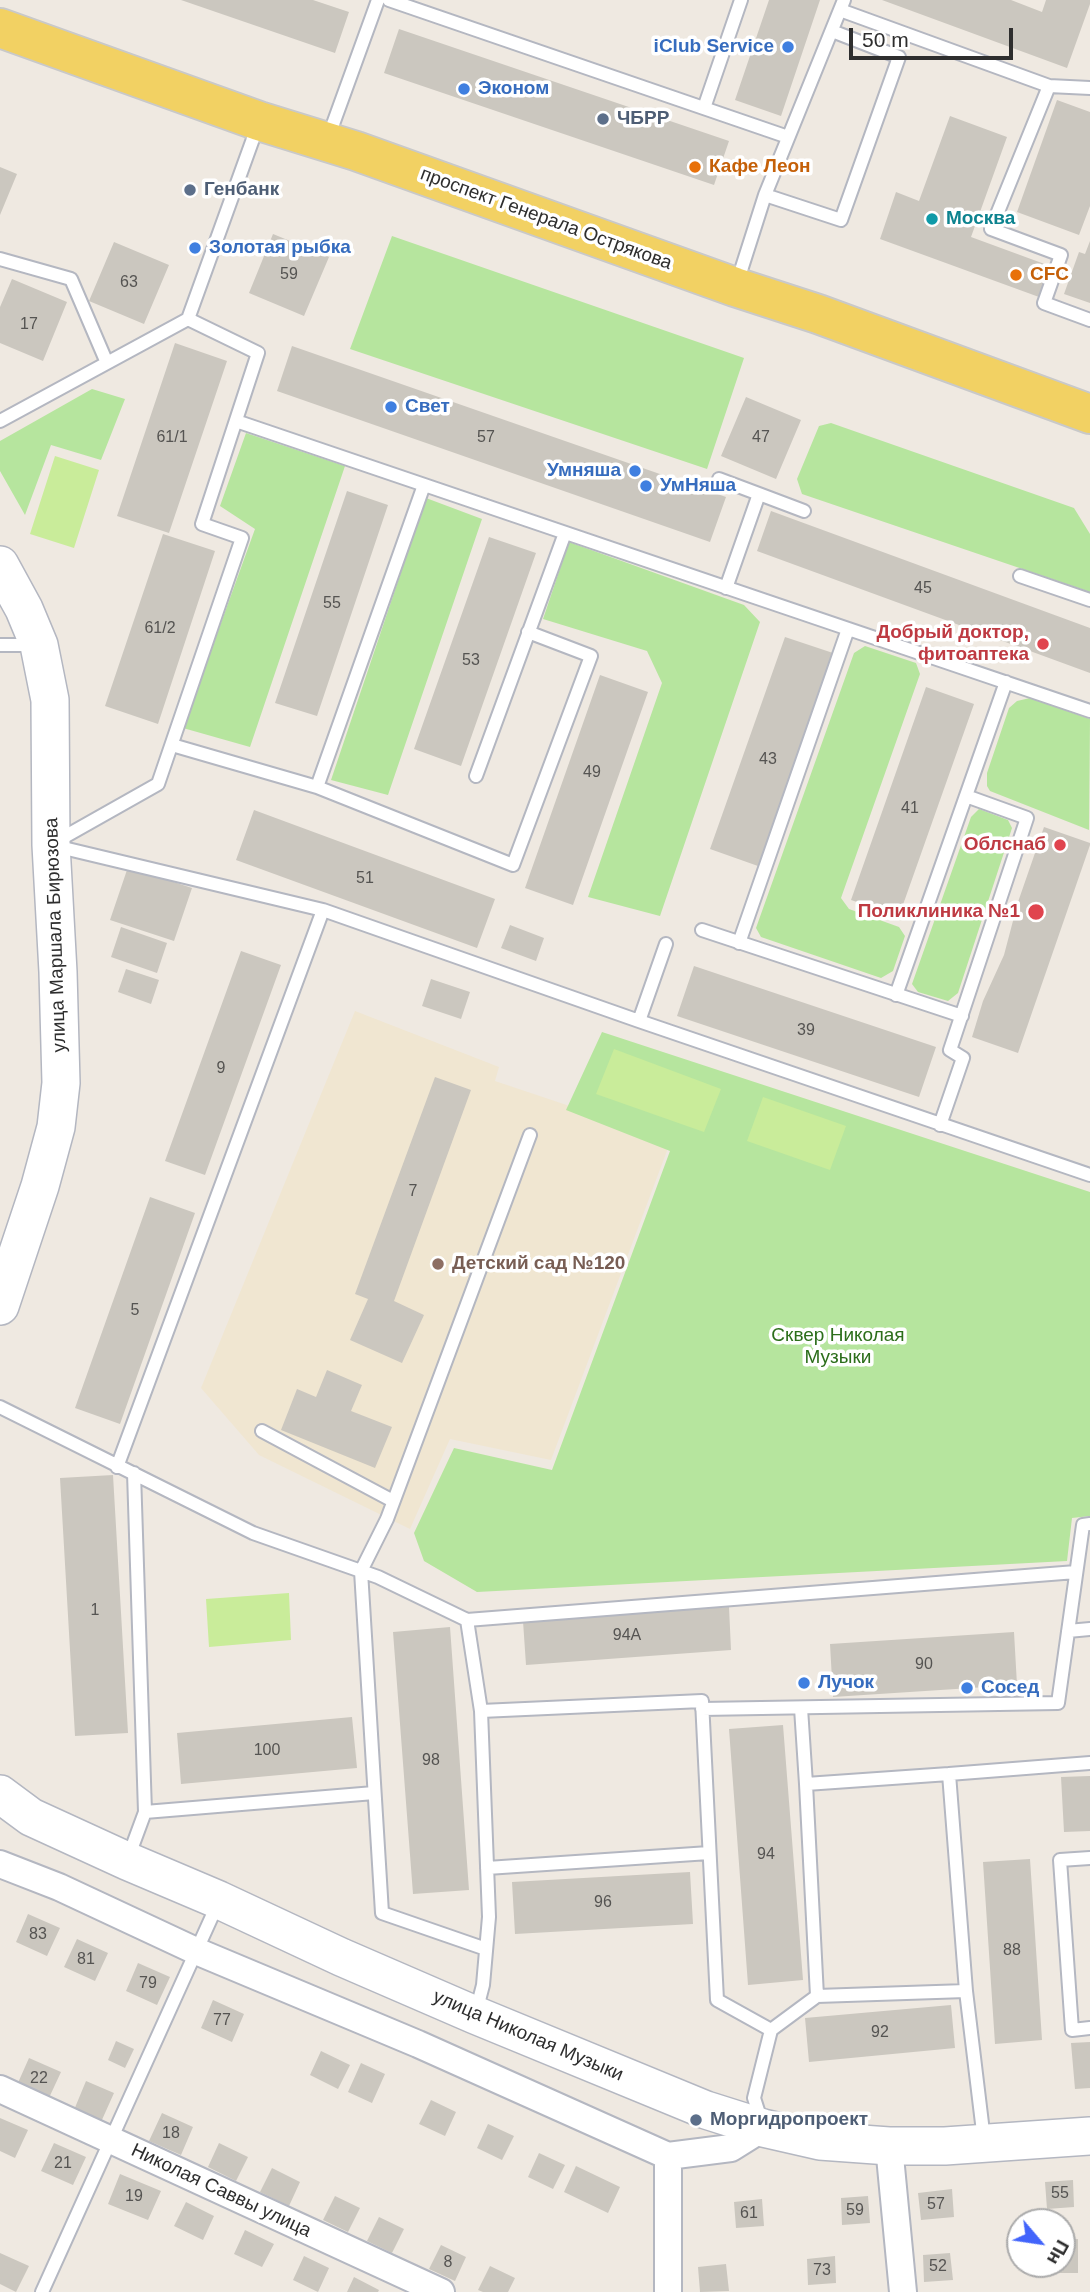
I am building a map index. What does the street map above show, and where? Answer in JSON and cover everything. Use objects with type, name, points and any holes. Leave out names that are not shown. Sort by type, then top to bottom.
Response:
[{"type":"main road","name":"проспект Генерала Острякова","points":[[0,28],[259,121],[327,142],[818,314],[1090,414]]},
{"type":"main road","name":"улица Маршала Бирюзова","points":[[0,565],[24,609],[39,645],[50,700],[51,845],[61,1083],[56,1127],[40,1186],[0,1306]]},
{"type":"main road","name":"улица Николая Музыки","points":[[0,1794],[30,1817],[475,2015],[706,2110],[763,2128],[820,2141],[889,2146],[1090,2136]]},
{"type":"street","points":[[0,1864],[59,1887],[196,1951],[418,2044],[668,2155],[731,2148],[763,2128]]},
{"type":"street","name":"Николая Саввы улица","points":[[0,2090],[441,2292]]},
{"type":"street","points":[[889,2146],[903,2292]]},
{"type":"street","points":[[668,2155],[668,2292]]},
{"type":"lane","points":[[327,142],[378,0]]},
{"type":"lane","points":[[389,0],[788,136]]},
{"type":"lane","points":[[704,108],[741,0]]},
{"type":"lane","points":[[736,287],[765,195],[842,5],[1049,86],[1090,88]]},
{"type":"lane","points":[[765,195],[841,220],[899,57],[832,31]]},
{"type":"lane","points":[[1049,86],[991,229],[1061,255],[1044,303],[1090,320]]},
{"type":"lane","points":[[0,421],[188,319],[259,121]]},
{"type":"lane","points":[[0,259],[71,279],[107,363]]},
{"type":"lane","points":[[51,845],[158,784],[242,538],[202,524],[258,353],[188,319]]},
{"type":"lane","points":[[236,421],[1090,711]]},
{"type":"lane","points":[[719,479],[804,511]]},
{"type":"lane","points":[[317,787],[424,485]]},
{"type":"lane","points":[[726,587],[759,494]]},
{"type":"lane","points":[[476,776],[565,533]]},
{"type":"lane","points":[[1020,576],[1090,600]]},
{"type":"lane","points":[[740,943],[848,629]]},
{"type":"lane","points":[[172,745],[317,787],[513,865],[591,656],[528,632]]},
{"type":"lane","points":[[0,645],[39,645]]},
{"type":"lane","points":[[896,995],[1006,682]]},
{"type":"lane","points":[[940,1125],[963,1058],[950,1051],[1027,818],[966,796]]},
{"type":"lane","points":[[51,845],[323,910],[1090,1175]]},
{"type":"lane","points":[[117,1466],[323,910]]},
{"type":"lane","points":[[702,930],[962,1016]]},
{"type":"lane","points":[[639,1021],[666,944]]},
{"type":"lane","points":[[486,1949],[382,1913],[361,1571],[387,1519],[530,1135]]},
{"type":"lane","points":[[0,1407],[253,1533],[361,1571],[467,1620],[1076,1572]]},
{"type":"lane","points":[[262,1432],[393,1501]]},
{"type":"lane","points":[[127,1861],[145,1812],[134,1473]]},
{"type":"lane","points":[[702,1709],[1058,1703],[1083,1525],[1090,1524]]},
{"type":"lane","points":[[467,1620],[481,1712],[489,1917],[483,1985],[475,2015]]},
{"type":"lane","points":[[1068,1631],[1090,1629]]},
{"type":"lane","points":[[481,1712],[702,1701],[717,2000],[771,2030]]},
{"type":"lane","points":[[801,1707],[817,1996]]},
{"type":"lane","points":[[806,1784],[1090,1763]]},
{"type":"lane","points":[[949,1774],[966,1991],[984,2143]]},
{"type":"lane","points":[[145,1812],[374,1793]]},
{"type":"lane","points":[[487,1868],[709,1853]]},
{"type":"lane","points":[[1090,1858],[1060,1860],[1072,2030],[1090,2028]]},
{"type":"lane","points":[[42,2292],[219,1900]]},
{"type":"lane","points":[[763,2128],[754,2098],[771,2030],[817,1996],[966,1991]]},
{"type":"shaded area","name":"Детский сад №120","points":[[355,1011],[499,1067],[495,1081],[671,1140],[551,1460],[450,1439],[410,1529],[259,1455],[201,1388]]},
{"type":"green space","points":[[392,236],[744,358],[707,469],[350,349]]},
{"type":"green space","points":[[92,389],[125,399],[101,460],[51,445],[25,515],[0,471],[0,441]]},
{"type":"green space","points":[[831,423],[1074,508],[1090,534],[1090,592],[802,494],[797,479],[819,426]]},
{"type":"green space","points":[[246,433],[345,466],[250,747],[183,728],[255,529],[220,506]]},
{"type":"green space","points":[[55,456],[99,470],[74,548],[30,534]]},
{"type":"green space","points":[[426,498],[482,519],[388,795],[331,780]]},
{"type":"green space","points":[[569,542],[744,605],[760,622],[660,916],[588,897],[662,683],[647,651],[543,619]]},
{"type":"green space","points":[[865,646],[916,663],[920,674],[841,898],[849,909],[899,927],[905,936],[893,971],[881,978],[761,937],[756,928],[854,653]]},
{"type":"green space","points":[[1030,698],[1090,719],[1089,830],[990,791],[987,786],[987,773],[1009,708],[1017,701]]},
{"type":"green space","points":[[979,809],[1008,820],[1012,828],[958,993],[948,1001],[918,992],[912,984],[971,817]]},
{"type":"green space","name":"Сквер Николая Музыки","points":[[602,1032],[1090,1192],[1090,1516],[1072,1518],[1067,1561],[477,1592],[424,1561],[414,1533],[454,1448],[552,1470],[670,1151],[566,1110]]},
{"type":"green space","points":[[614,1049],[721,1089],[704,1132],[596,1094]]},
{"type":"green space","points":[[763,1097],[846,1126],[830,1170],[747,1141]]},
{"type":"green space","points":[[289,1593],[291,1640],[209,1647],[206,1599]]},
{"type":"building","points":[[181,0],[313,0],[349,12],[335,53]]},
{"type":"building","points":[[769,0],[820,0],[781,116],[735,100]]},
{"type":"building","points":[[882,0],[1011,0],[1042,12],[1046,0],[1090,0],[1090,4],[1067,68]]},
{"type":"building","points":[[399,29],[729,141],[714,185],[384,73]]},
{"type":"building","points":[[1057,100],[1090,112],[1090,206],[1079,235],[1017,212]]},
{"type":"building","name":"Москва","points":[[950,116],[1007,137],[971,237],[1050,266],[1039,297],[880,239],[896,192],[919,201]]},
{"type":"building","points":[[0,167],[17,174],[0,215]]},
{"type":"building","points":[[273,234],[329,257],[304,316],[249,293]]},
{"type":"building","points":[[1090,241],[1090,303],[1064,294],[1079,252],[1085,254]]},
{"type":"building","points":[[114,242],[169,265],[144,324],[89,301]]},
{"type":"building","points":[[12,279],[67,302],[43,361],[0,343],[0,307]]},
{"type":"building","points":[[175,343],[227,361],[169,533],[117,516]]},
{"type":"building","points":[[292,346],[726,497],[710,542],[277,391]]},
{"type":"building","points":[[746,397],[801,420],[776,479],[721,456]]},
{"type":"building","points":[[347,491],[388,505],[317,716],[275,703]]},
{"type":"building","points":[[771,511],[1090,628],[1090,673],[757,551]]},
{"type":"building","points":[[163,534],[215,551],[158,724],[105,706]]},
{"type":"building","points":[[489,537],[536,553],[461,766],[414,749]]},
{"type":"building","points":[[785,637],[833,653],[758,866],[710,849]]},
{"type":"building","points":[[600,675],[648,692],[573,905],[525,888]]},
{"type":"building","points":[[926,687],[974,704],[899,916],[851,900]]},
{"type":"building","points":[[254,810],[495,899],[477,948],[236,860]]},
{"type":"building","points":[[1044,827],[1090,845],[1018,1053],[972,1037],[983,1001],[1004,955],[1018,902]]},
{"type":"building","points":[[128,867],[192,888],[174,941],[110,920]]},
{"type":"building","points":[[510,925],[544,938],[536,961],[501,948]]},
{"type":"building","points":[[121,927],[167,943],[157,973],[111,957]]},
{"type":"building","points":[[241,951],[281,965],[205,1175],[165,1161]]},
{"type":"building","points":[[694,966],[936,1047],[919,1097],[677,1016]]},
{"type":"building","points":[[126,969],[159,980],[151,1004],[118,992]]},
{"type":"building","points":[[431,979],[470,992],[461,1019],[422,1006]]},
{"type":"building","points":[[435,1077],[471,1090],[394,1301],[424,1315],[402,1363],[350,1340],[368,1299],[355,1294]]},
{"type":"building","points":[[150,1197],[195,1213],[120,1424],[75,1408]]},
{"type":"building","points":[[327,1370],[362,1385],[351,1411],[392,1427],[375,1468],[281,1430],[297,1389],[316,1397]]},
{"type":"building","points":[[113,1475],[128,1733],[75,1736],[60,1478]]},
{"type":"building","points":[[729,1607],[731,1650],[526,1665],[523,1621]]},
{"type":"building","points":[[450,1627],[469,1890],[413,1894],[393,1632]]},
{"type":"building","points":[[1014,1632],[1017,1685],[833,1697],[830,1644]]},
{"type":"building","points":[[352,1717],[357,1768],[181,1784],[177,1733]]},
{"type":"building","points":[[783,1725],[803,1980],[748,1985],[729,1729]]},
{"type":"building","points":[[1090,1776],[1090,1831],[1064,1832],[1061,1777]]},
{"type":"building","points":[[1030,1859],[1042,2040],[995,2044],[983,1862]]},
{"type":"building","points":[[690,1872],[693,1924],[515,1934],[512,1882]]},
{"type":"building","points":[[28,1914],[60,1928],[47,1956],[16,1942]]},
{"type":"building","points":[[77,1939],[108,1953],[95,1981],[64,1967]]},
{"type":"building","points":[[138,1963],[170,1977],[157,2005],[126,1991]]},
{"type":"building","points":[[213,2000],[244,2014],[232,2042],[201,2028]]},
{"type":"building","points":[[951,2005],[955,2048],[809,2062],[805,2018]]},
{"type":"building","points":[[116,2041],[134,2049],[125,2068],[108,2060]]},
{"type":"building","points":[[1090,2042],[1090,2088],[1075,2089],[1071,2043]]},
{"type":"building","points":[[321,2051],[350,2065],[338,2089],[310,2075]]},
{"type":"building","points":[[29,2058],[61,2072],[48,2100],[17,2085]]},
{"type":"building","points":[[361,2063],[385,2074],[372,2103],[348,2092]]},
{"type":"building","points":[[86,2081],[114,2093],[101,2122],[74,2110]]},
{"type":"building","points":[[431,2100],[456,2112],[445,2136],[419,2124]]},
{"type":"building","points":[[162,2113],[193,2127],[181,2155],[149,2141]]},
{"type":"building","points":[[0,2118],[28,2130],[15,2158],[0,2151]]},
{"type":"building","points":[[488,2124],[514,2136],[502,2160],[477,2148]]},
{"type":"building","points":[[54,2143],[86,2157],[73,2185],[41,2171]]},
{"type":"building","points":[[219,2143],[248,2157],[236,2181],[208,2167]]},
{"type":"building","points":[[539,2153],[565,2165],[553,2189],[528,2177]]},
{"type":"building","points":[[576,2166],[620,2187],[608,2213],[564,2192]]},
{"type":"building","points":[[272,2168],[300,2182],[289,2206],[260,2192]]},
{"type":"building","points":[[120,2174],[161,2191],[148,2220],[108,2204]]},
{"type":"building","points":[[1073,2180],[1074,2207],[1047,2208],[1045,2182]]},
{"type":"building","points":[[952,2189],[954,2217],[921,2220],[918,2193]]},
{"type":"building","points":[[335,2196],[360,2208],[348,2232],[323,2220]]},
{"type":"building","points":[[868,2196],[870,2223],[842,2225],[841,2198]]},
{"type":"building","points":[[762,2199],[764,2226],[736,2228],[734,2202]]},
{"type":"building","points":[[186,2202],[214,2216],[203,2240],[174,2226]]},
{"type":"building","points":[[379,2217],[404,2229],[392,2253],[367,2241]]},
{"type":"building","points":[[245,2230],[274,2244],[262,2267],[234,2254]]},
{"type":"building","points":[[1078,2239],[1078,2273],[1076,2273]]},
{"type":"building","points":[[441,2245],[466,2257],[455,2281],[429,2269]]},
{"type":"building","points":[[0,2253],[29,2266],[16,2292],[0,2284]]},
{"type":"building","points":[[950,2253],[953,2280],[924,2282],[923,2255]]},
{"type":"building","points":[[304,2256],[329,2268],[318,2292],[293,2280]]},
{"type":"building","points":[[835,2256],[836,2283],[808,2285],[807,2259]]},
{"type":"building","points":[[726,2264],[729,2291],[700,2292],[698,2267]]},
{"type":"building","points":[[490,2266],[515,2278],[508,2292],[478,2290]]},
{"type":"building","points":[[354,2277],[379,2290],[378,2292],[347,2292]]},
{"type":"place","name":"iClub Service","points":[[788,47]]},
{"type":"place","name":"Эконом","points":[[464,89]]},
{"type":"place","name":"ЧБРР","points":[[603,119]]},
{"type":"place","name":"Кафе Леон","points":[[695,167]]},
{"type":"place","name":"Генбанк","points":[[190,190]]},
{"type":"place","name":"Москва","points":[[932,219]]},
{"type":"place","name":"Золотая рыбка","points":[[195,248]]},
{"type":"place","name":"CFC","points":[[1016,275]]},
{"type":"place","name":"Свет","points":[[391,407]]},
{"type":"place","name":"Умняша","points":[[635,471]]},
{"type":"place","name":"УмНяша","points":[[646,486]]},
{"type":"place","name":"Добрый доктор, фитоаптека","points":[[1043,644]]},
{"type":"place","name":"Облснаб","points":[[1060,845]]},
{"type":"place","name":"Поликлиника №1","points":[[1036,912]]},
{"type":"place","name":"Детский сад №120","points":[[438,1264]]},
{"type":"place","name":"Лучок","points":[[804,1683]]},
{"type":"place","name":"Сосед","points":[[967,1688]]},
{"type":"place","name":"Моргидропроект","points":[[696,2120]]}]
